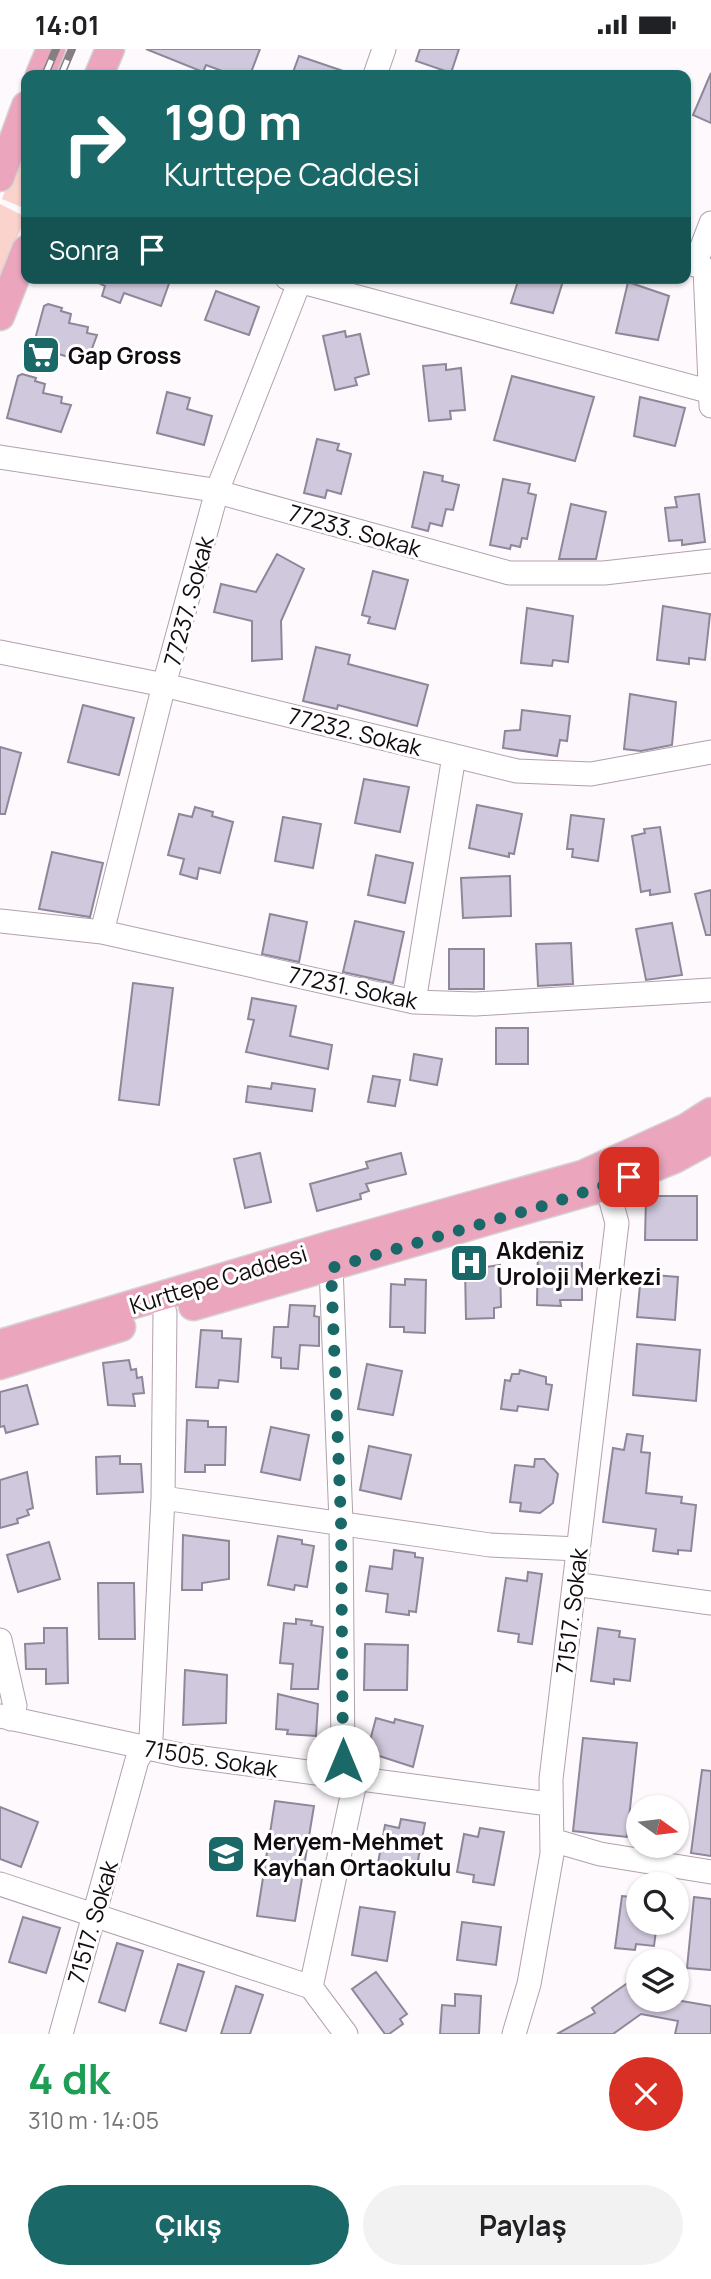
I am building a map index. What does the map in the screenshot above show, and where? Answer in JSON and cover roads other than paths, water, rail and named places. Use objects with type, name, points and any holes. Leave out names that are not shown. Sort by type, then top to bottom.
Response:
[{"type":"main road","points":[[42,70],[51,49]]},
{"type":"main road","points":[[101,70],[110,49]]},
{"type":"main road","points":[[0,177],[21,120]]},
{"type":"main road","points":[[0,316],[21,263]]},
{"type":"main road","name":"Kurttepe Caddesi","points":[[0,1344],[335,1244],[582,1175],[675,1134],[711,1112]]},
{"type":"main road","name":"Kurttepe Caddesi","points":[[0,1365],[166,1313],[607,1187],[674,1159],[711,1139]]},
{"type":"street","points":[[377,70],[384,49]]},
{"type":"street","points":[[314,284],[710,397],[699,267],[711,223]]},
{"type":"street","name":"77237. Sokak","points":[[102,932],[164,685],[217,491],[294,284]]},
{"type":"street","name":"77233. Sokak","points":[[0,457],[217,491],[509,573],[604,573],[711,561]]},
{"type":"street","name":"77232. Sokak","points":[[0,652],[164,685],[517,771],[592,775],[711,752]]},
{"type":"street","points":[[414,1002],[454,756]]},
{"type":"street","name":"77231. Sokak","points":[[0,921],[102,932],[414,1002],[487,1003],[711,990]]},
{"type":"street","name":"71517. Sokak","points":[[514,2034],[529,1984],[552,1840],[549,1804],[617,1223],[607,1187]]},
{"type":"street","points":[[311,1987],[354,1787],[343,1761],[341,1522],[331,1268]]},
{"type":"street","name":"71517. Sokak","points":[[61,2034],[136,1760],[151,1738],[163,1498],[166,1313]]},
{"type":"street","points":[[163,1498],[490,1545],[578,1549]]},
{"type":"street","points":[[574,1584],[711,1602]]},
{"type":"street","points":[[0,1640],[15,1706],[6,1718]]},
{"type":"street","name":"71505. Sokak","points":[[6,1718],[145,1748],[308,1774],[350,1777],[549,1804]]},
{"type":"street","points":[[552,1840],[600,1854],[711,1872]]},
{"type":"street","points":[[0,1884],[311,1987],[345,2034]]},
{"type":"railway","points":[[47,70],[56,49]]},
{"type":"railway","points":[[63,70],[72,49]]},
{"type":"place","name":"Gap Gross","points":[[41,355]]},
{"type":"place","name":"Akdeniz Uroloji Merkezi","points":[[469,1263]]},
{"type":"place","name":"Meryem-Mehmet Kayhan Ortaokulu","points":[[226,1854]]}]
